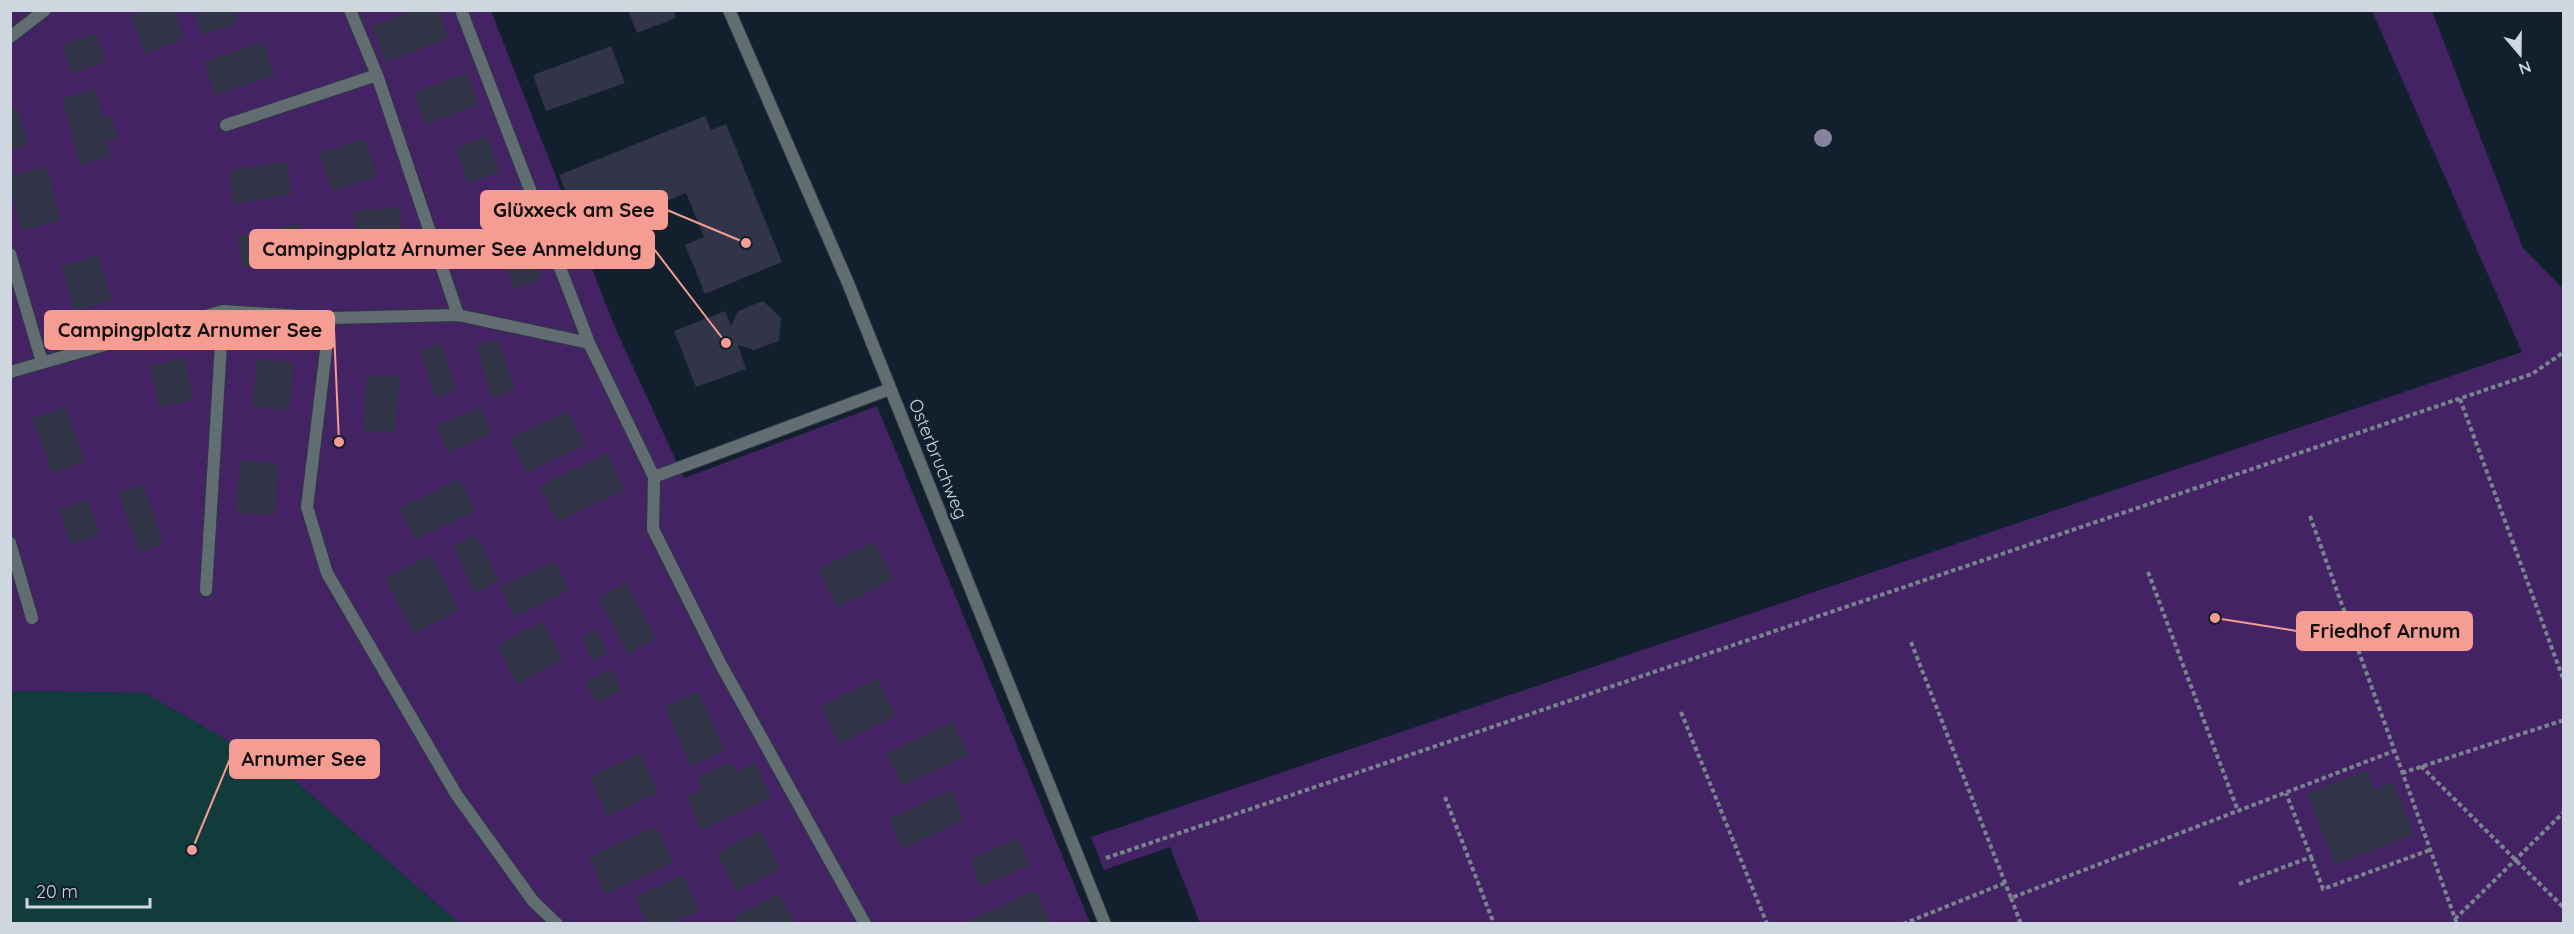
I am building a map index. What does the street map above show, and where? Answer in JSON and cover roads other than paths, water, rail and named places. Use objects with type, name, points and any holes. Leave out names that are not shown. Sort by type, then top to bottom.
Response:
[{"type":"street","points":[[10,37],[45,10]]},
{"type":"street","points":[[350,10],[377,75],[458,315]]},
{"type":"street","points":[[461,10],[589,343],[654,477],[653,529],[720,663],[866,924]]},
{"type":"street","name":"Osterbruchweg","points":[[729,10],[848,283],[1105,924]]},
{"type":"street","points":[[226,125],[377,75]]},
{"type":"street","points":[[10,254],[42,362]]},
{"type":"street","points":[[10,372],[223,311],[330,318],[458,315],[589,343]]},
{"type":"street","points":[[206,590],[223,311]]},
{"type":"street","points":[[330,318],[307,507],[327,573],[456,795],[533,901],[557,924]]},
{"type":"street","points":[[654,477],[890,389]]},
{"type":"street","points":[[10,543],[32,618]]},
{"type":"place","name":"Glüxxeck am See","points":[[746,243]]},
{"type":"place","name":"Campingplatz Arnumer See Anmeldung","points":[[726,343]]},
{"type":"place","name":"Campingplatz Arnumer See","points":[[339,442]]},
{"type":"place","name":"Friedhof Arnum","points":[[2215,618]]},
{"type":"place","name":"Arnumer See","points":[[192,850]]}]
